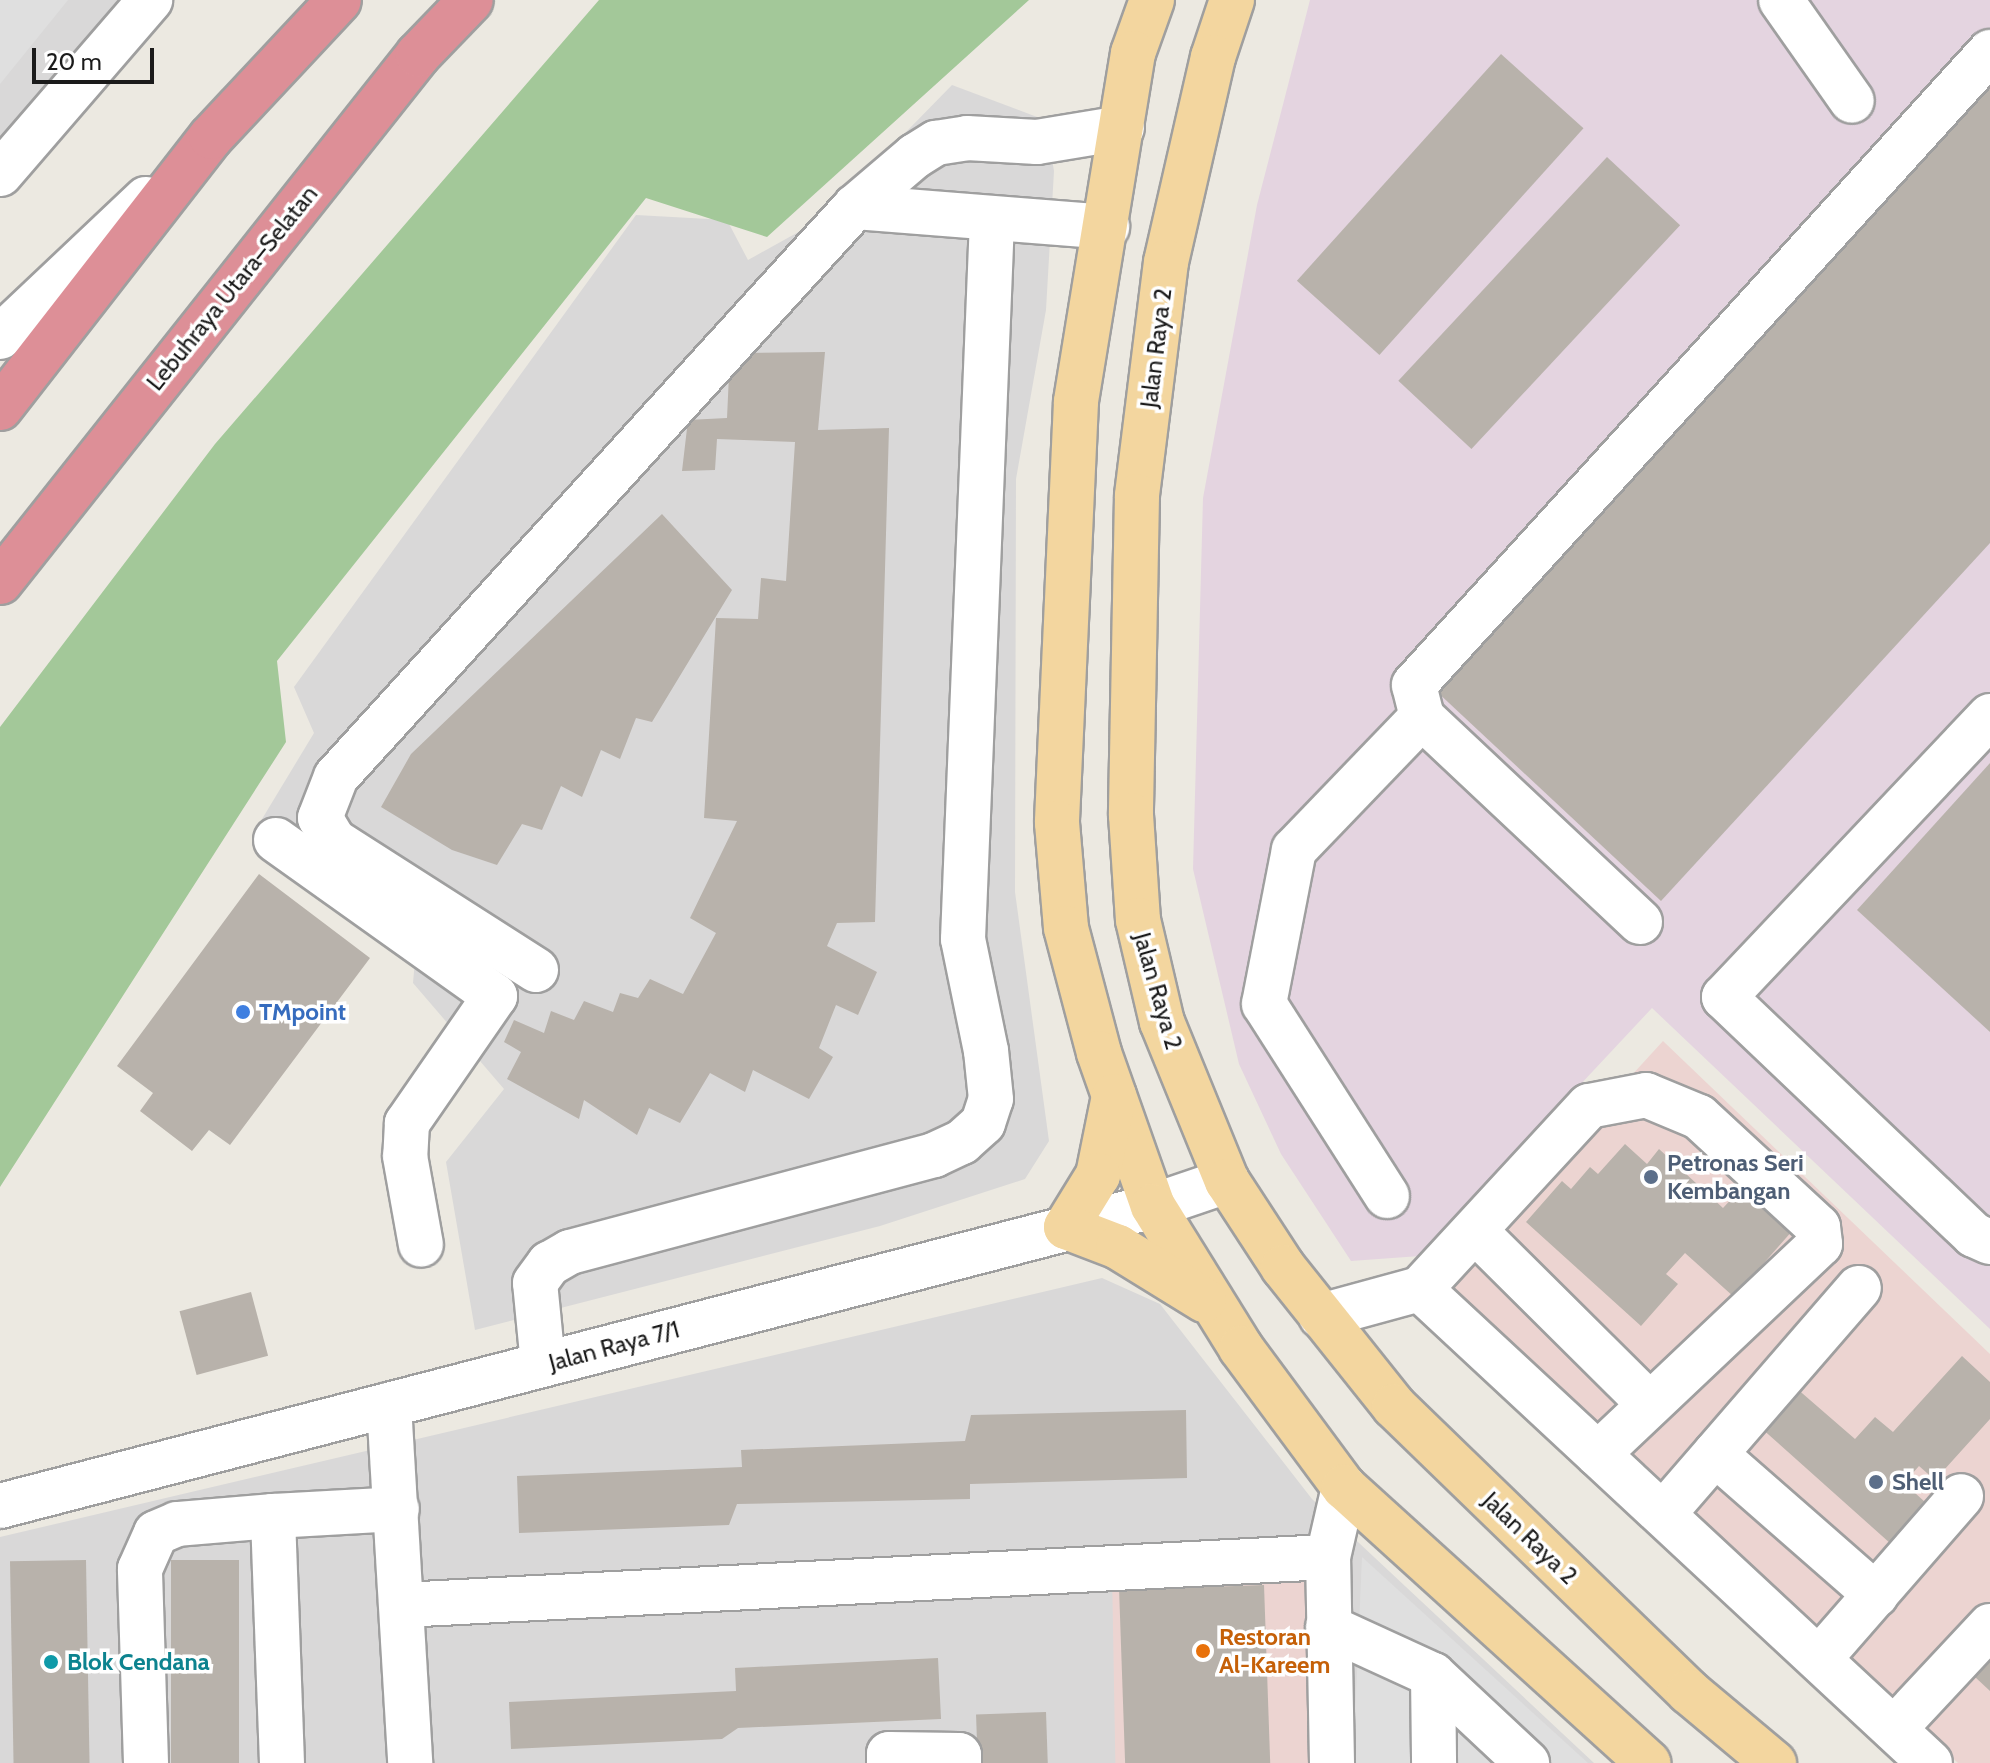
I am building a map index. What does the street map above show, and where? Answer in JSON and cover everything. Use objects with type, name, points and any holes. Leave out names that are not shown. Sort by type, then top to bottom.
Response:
[{"type":"highway","points":[[0,408],[211,137],[339,0]]},
{"type":"highway","name":"Lebuhraya Utara–Selatan","points":[[0,582],[418,55],[471,0]]},
{"type":"main road","points":[[1152,0],[1133,53],[1076,402],[1057,823],[1066,928],[1114,1096],[1153,1206],[1216,1308],[1344,1487],[1648,1763]]},
{"type":"main road","name":"Jalan Raya 2","points":[[1232,0],[1213,57],[1166,262],[1141,464],[1131,815],[1138,920],[1162,1022],[1227,1181],[1321,1316],[1394,1406],[1689,1692],[1774,1763]]},
{"type":"main road","points":[[1114,1096],[1098,1175],[1066,1227],[1143,1260],[1216,1308]]},
{"type":"street","points":[[0,174],[150,0]]},
{"type":"street","points":[[1781,0],[1852,101]]},
{"type":"street","points":[[1640,922],[1422,717],[1414,685],[1990,52]]},
{"type":"street","points":[[536,970],[334,841],[320,818],[336,777],[855,207],[936,143],[967,138],[1037,142],[1122,128]]},
{"type":"street","points":[[0,337],[211,137]]},
{"type":"street","points":[[855,207],[1107,227]]},
{"type":"street","points":[[543,1364],[535,1283],[549,1264],[570,1252],[934,1155],[962,1142],[983,1123],[991,1099],[988,1067],[963,939],[992,219]]},
{"type":"street","points":[[1990,716],[1724,997],[1974,1235],[1990,1242]]},
{"type":"street","points":[[1387,1196],[1264,1004],[1294,850],[1422,717]]},
{"type":"street","points":[[276,840],[495,996],[407,1123],[405,1156],[421,1245]]},
{"type":"street","points":[[1321,1316],[1420,1289],[1476,1232],[1589,1106],[1646,1095],[1699,1117],[1818,1227],[1820,1244],[1648,1403],[1598,1454]]},
{"type":"street","name":"Jalan Raya 7/1","points":[[0,1506],[1153,1206],[1227,1181]]},
{"type":"street","points":[[1476,1232],[1648,1403]]},
{"type":"street","points":[[1663,1514],[1859,1288]]},
{"type":"street","points":[[1420,1289],[1930,1763]]},
{"type":"street","points":[[389,1405],[410,1763]]},
{"type":"street","points":[[1715,1454],[1876,1595]]},
{"type":"street","points":[[1332,1763],[1328,1557],[1344,1487]]},
{"type":"street","points":[[1819,1659],[1961,1496]]},
{"type":"street","points":[[146,1763],[140,1569],[156,1533],[177,1524],[397,1509]]},
{"type":"street","points":[[273,1516],[282,1763]]},
{"type":"street","points":[[402,1605],[1328,1557]]},
{"type":"street","points":[[1894,1729],[1990,1626]]},
{"type":"street","points":[[1328,1627],[1433,1675],[1527,1763]]},
{"type":"street","points":[[1433,1675],[1434,1763]]},
{"type":"street","points":[[889,1763],[889,1754],[959,1755],[959,1763]]},
{"type":"shaded area","points":[[0,0],[142,0],[0,163]]},
{"type":"shaded area","points":[[0,0],[68,0],[0,84]]},
{"type":"shaded area","points":[[1310,0],[1990,0],[1990,1329],[1652,1008],[1420,1256],[1351,1261],[1281,1154],[1239,1064],[1193,869],[1203,498],[1257,205]]},
{"type":"shaded area","points":[[952,85],[1045,120],[1054,171],[1046,310],[1016,479],[1015,892],[1049,1141],[1025,1179],[880,1226],[475,1330],[446,1162],[504,1089],[413,983],[418,926],[253,834],[314,733],[294,687],[636,215],[727,220],[748,260],[820,220]]},
{"type":"shaded area","points":[[1663,1041],[1990,1354],[1990,1763],[1958,1763],[1441,1284]]},
{"type":"shaded area","points":[[1102,1278],[1160,1304],[1312,1499],[1594,1763],[0,1763],[0,1537]]},
{"type":"shaded area","points":[[1362,1557],[1588,1763],[1353,1763]]},
{"type":"shaded area","points":[[1306,1568],[1309,1763],[1115,1763],[1112,1571]]},
{"type":"green space","points":[[599,0],[1029,0],[767,237],[646,198],[277,661],[286,742],[0,1187],[0,727],[215,444]]},
{"type":"building","points":[[1501,54],[1583,128],[1379,355],[1297,281]]},
{"type":"building","points":[[1990,84],[1990,543],[1661,901],[1434,689]]},
{"type":"building","points":[[1607,157],[1680,225],[1471,449],[1398,381]]},
{"type":"building","points":[[825,352],[818,430],[889,428],[875,922],[837,923],[827,946],[877,972],[858,1015],[836,1005],[819,1048],[833,1057],[809,1099],[753,1070],[745,1092],[710,1073],[680,1123],[649,1108],[637,1135],[584,1100],[579,1119],[507,1079],[521,1052],[504,1042],[514,1020],[544,1033],[551,1011],[574,1020],[584,1001],[613,1012],[620,993],[638,998],[650,979],[683,994],[716,933],[690,918],[737,821],[704,818],[716,618],[758,619],[761,578],[786,581],[795,442],[717,439],[715,470],[682,471],[688,420],[727,418],[730,353]]},
{"type":"building","points":[[662,514],[732,590],[652,722],[636,718],[620,759],[601,750],[582,797],[561,786],[542,830],[522,824],[497,865],[452,850],[381,807],[411,754]]},
{"type":"building","points":[[1990,763],[1990,1032],[1857,910]]},
{"type":"building","name":"TMpoint","points":[[259,874],[370,958],[230,1145],[209,1130],[192,1151],[140,1111],[153,1093],[117,1066]]},
{"type":"building","points":[[1625,1144],[1647,1164],[1659,1149],[1723,1208],[1752,1177],[1801,1221],[1734,1297],[1685,1253],[1666,1274],[1678,1284],[1641,1326],[1526,1222],[1562,1181],[1571,1189],[1590,1167],[1598,1174]]},
{"type":"building","points":[[251,1292],[268,1356],[197,1375],[180,1311]]},
{"type":"building","points":[[1962,1356],[1990,1382],[1990,1419],[1935,1480],[1919,1466],[1904,1483],[1936,1512],[1900,1552],[1760,1427],[1795,1387],[1855,1439],[1875,1417],[1893,1432]]},
{"type":"building","points":[[1186,1410],[1187,1478],[970,1484],[970,1499],[737,1504],[729,1525],[519,1533],[517,1476],[742,1467],[741,1450],[965,1441],[971,1415]]},
{"type":"building","name":"Blok Cendana","points":[[86,1560],[90,1763],[14,1763],[10,1561]]},
{"type":"building","points":[[171,1560],[239,1560],[239,1763],[171,1763]]},
{"type":"building","points":[[1264,1585],[1270,1763],[1125,1763],[1119,1590]]},
{"type":"building","points":[[938,1658],[941,1719],[738,1728],[722,1739],[511,1749],[509,1702],[736,1691],[735,1668]]},
{"type":"building","points":[[1990,1661],[1990,1691],[1975,1677]]},
{"type":"building","points":[[1046,1712],[1048,1763],[978,1763],[976,1714]]},
{"type":"place","name":"TMpoint","points":[[243,1012]]},
{"type":"place","name":"Petronas Seri Kembangan","points":[[1651,1177]]},
{"type":"place","name":"Shell","points":[[1876,1482]]},
{"type":"place","name":"Restoran Al-Kareem","points":[[1203,1651]]},
{"type":"place","name":"Blok Cendana","points":[[51,1662]]}]
